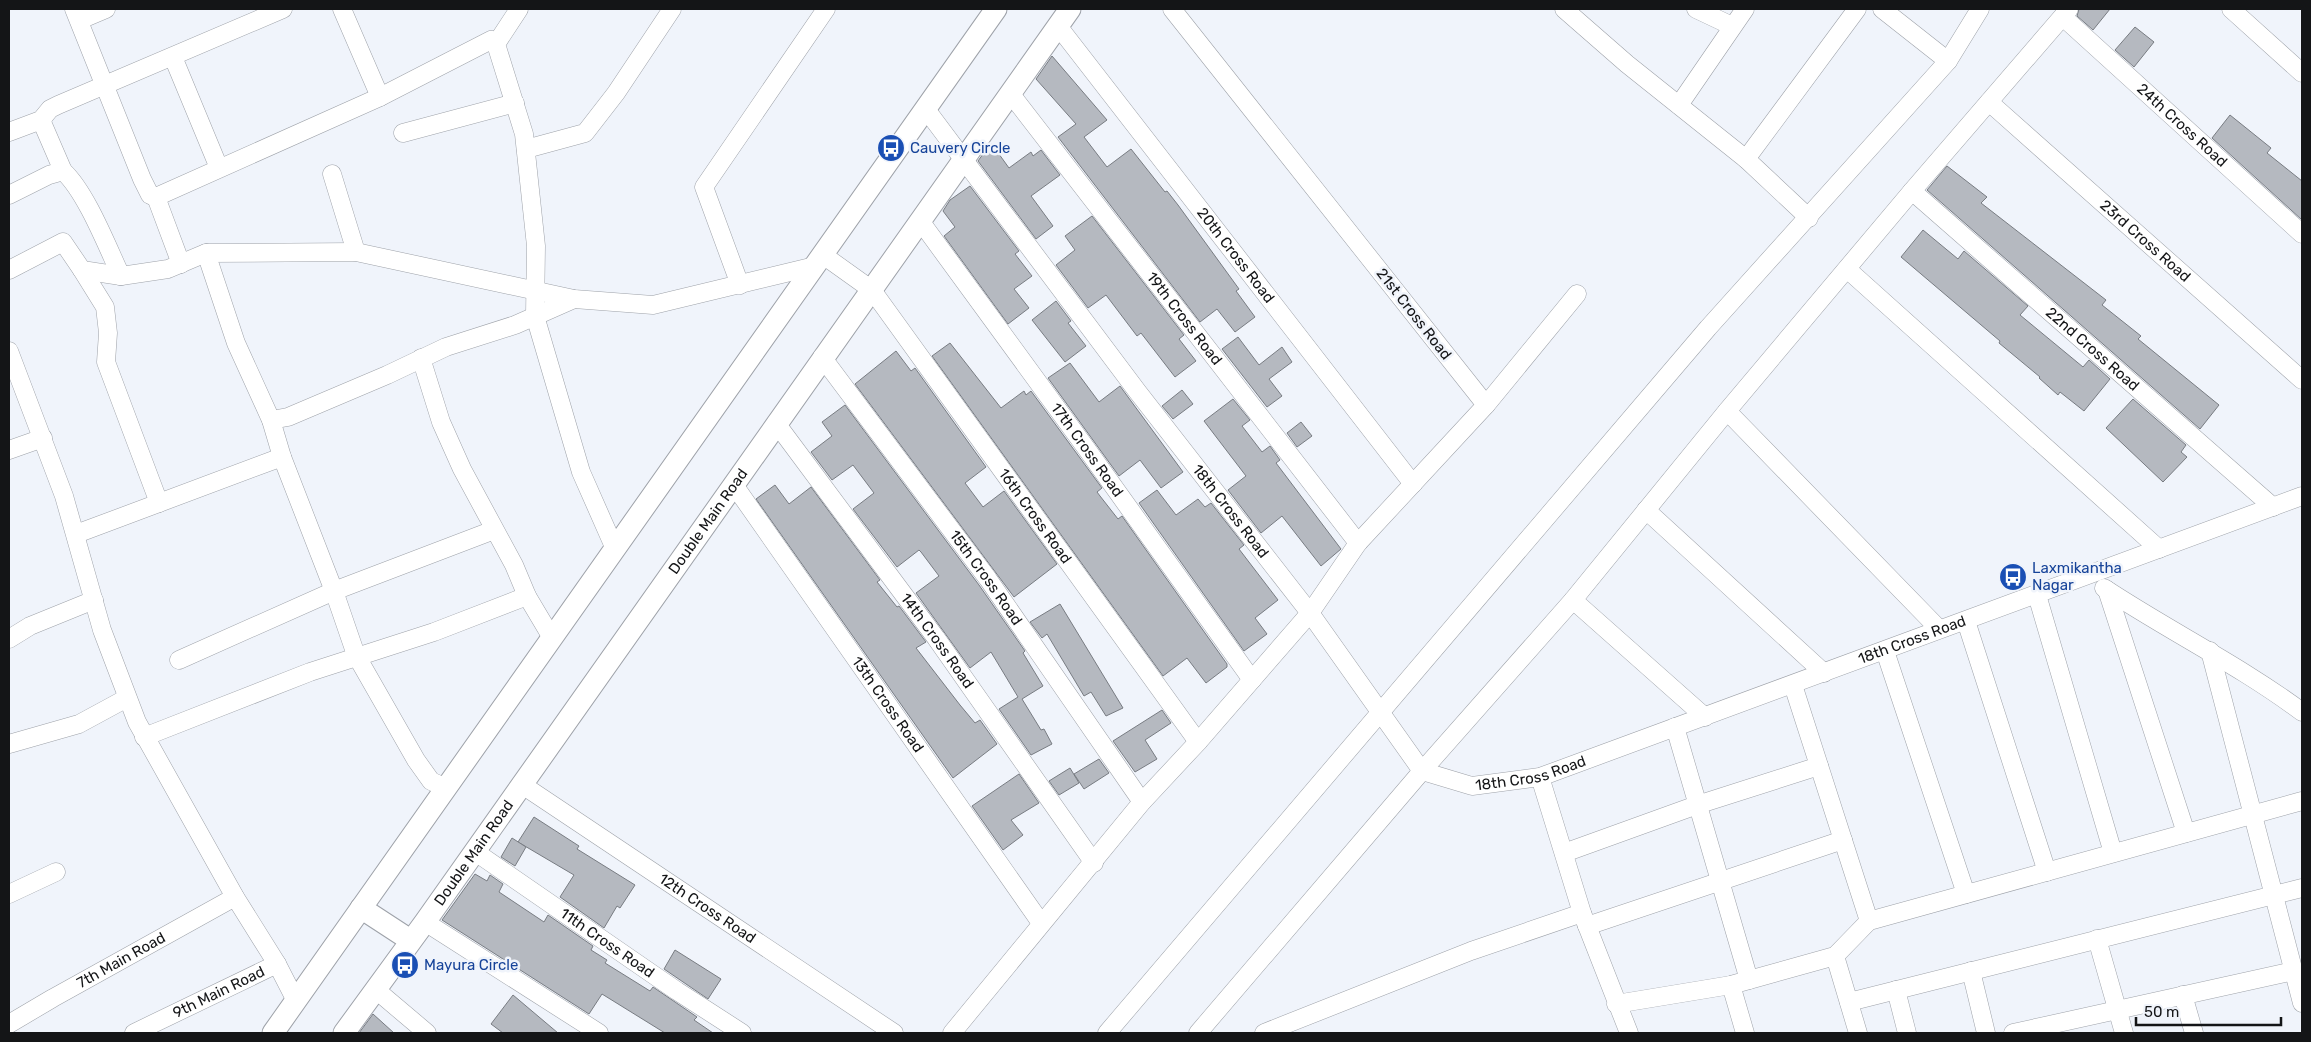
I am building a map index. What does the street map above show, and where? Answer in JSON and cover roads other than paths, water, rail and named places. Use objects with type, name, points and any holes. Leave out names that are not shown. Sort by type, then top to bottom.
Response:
[{"type":"street","points":[[106,9],[77,15],[106,84],[142,179],[150,195],[156,197],[380,97],[491,40],[496,44],[524,134],[536,246],[536,316],[581,472],[615,549]]},
{"type":"street","points":[[9,132],[41,120],[50,109],[283,9]]},
{"type":"street","points":[[342,9],[380,97]]},
{"type":"street","points":[[496,44],[519,9]]},
{"type":"street","points":[[526,149],[585,133],[616,94],[672,9]]},
{"type":"street","points":[[740,285],[704,187],[826,9]]},
{"type":"street","points":[[272,1033],[996,9]]},
{"type":"street","name":"Double Main Road","points":[[344,1033],[410,940],[425,922],[734,485],[822,357],[921,222],[1070,9]]},
{"type":"street","name":"21st Cross Road","points":[[1172,9],[1486,405]]},
{"type":"street","points":[[1564,9],[1627,64],[1746,159],[1809,218]]},
{"type":"street","points":[[1696,9],[1732,26]]},
{"type":"street","points":[[1679,105],[1745,9]]},
{"type":"street","points":[[1746,159],[1857,9]]},
{"type":"street","points":[[1882,9],[1948,61]]},
{"type":"street","points":[[1107,1033],[1708,328],[1809,218],[1948,61],[1980,9]]},
{"type":"street","points":[[2231,9],[2302,73]]},
{"type":"street","points":[[1198,1033],[1422,771],[1573,600],[1727,411],[1912,191],[2066,13]]},
{"type":"street","name":"24th Cross Road","points":[[2066,13],[2302,234]]},
{"type":"street","name":"20th Cross Road","points":[[1058,26],[1413,484]]},
{"type":"street","points":[[173,57],[219,168]]},
{"type":"street","name":"19th Cross Road","points":[[1010,93],[1358,543]]},
{"type":"street","name":"23rd Cross Road","points":[[1989,102],[2302,380]]},
{"type":"street","points":[[404,133],[515,103]]},
{"type":"street","name":"18th Cross Road","points":[[925,108],[1138,391],[1310,613],[1422,771],[1472,786],[1540,777],[2302,496]]},
{"type":"street","points":[[41,120],[62,171],[69,177],[84,200],[121,276]]},
{"type":"street","points":[[9,195],[62,171]]},
{"type":"street","points":[[332,174],[356,252]]},
{"type":"street","name":"22nd Cross Road","points":[[1912,191],[2273,508]]},
{"type":"street","points":[[156,197],[181,264]]},
{"type":"street","name":"17th Cross Road","points":[[921,222],[1081,440],[1252,680]]},
{"type":"street","points":[[9,270],[62,242],[82,270],[105,307],[108,333],[106,362],[159,503]]},
{"type":"street","points":[[82,270],[121,276],[168,269],[206,253],[356,252],[574,299],[654,305],[740,285],[819,261]]},
{"type":"street","points":[[206,253],[236,343],[271,420],[282,457],[334,591],[356,656],[416,760],[431,781],[446,788]]},
{"type":"street","name":"16th Cross Road","points":[[819,261],[872,290],[1198,742]]},
{"type":"street","points":[[1847,269],[2158,549]]},
{"type":"street","points":[[952,1033],[1041,923],[1094,863],[1142,802],[1198,742],[1310,613],[1358,543],[1486,405],[1577,294]]},
{"type":"street","points":[[271,420],[288,417],[388,375],[446,347],[515,325],[574,299]]},
{"type":"street","points":[[9,351],[43,438],[76,534],[102,630],[127,698],[144,737],[235,897],[277,964],[296,1000]]},
{"type":"street","name":"15th Cross Road","points":[[822,357],[988,579],[1142,802]]},
{"type":"street","points":[[420,358],[441,422],[462,469],[514,564],[527,596],[552,638]]},
{"type":"street","points":[[1727,411],[1939,630]]},
{"type":"street","name":"14th Cross Road","points":[[776,423],[936,638],[1094,863]]},
{"type":"street","points":[[9,450],[43,438]]},
{"type":"street","points":[[76,534],[282,457]]},
{"type":"street","name":"13th Cross Road","points":[[734,485],[1041,923]]},
{"type":"street","points":[[1646,510],[1824,673]]},
{"type":"street","points":[[179,660],[334,591],[494,530]]},
{"type":"street","points":[[2087,576],[2276,692],[2302,712]]},
{"type":"street","points":[[2107,590],[2186,833]]},
{"type":"street","points":[[2037,595],[2113,854]]},
{"type":"street","points":[[144,737],[202,713],[356,656],[434,632],[527,596]]},
{"type":"street","points":[[9,639],[30,626],[94,600]]},
{"type":"street","points":[[1573,600],[1705,716]]},
{"type":"street","points":[[1966,621],[2047,872]]},
{"type":"street","points":[[1885,651],[1966,894]]},
{"type":"street","points":[[2210,651],[2302,1003]]},
{"type":"street","points":[[1793,685],[1869,921]]},
{"type":"street","points":[[9,744],[80,724],[127,698]]},
{"type":"street","points":[[1675,727],[1749,980]]},
{"type":"street","points":[[1564,853],[1697,805],[1819,766]]},
{"type":"street","points":[[1540,777],[1584,920],[1616,1004],[1624,1032]]},
{"type":"street","name":"12th Cross Road","points":[[521,784],[894,1033]]},
{"type":"street","points":[[1616,1004],[1732,985],[1835,956],[1869,921],[2302,801]]},
{"type":"street","points":[[1264,1033],[1471,951],[1719,881],[1843,840]]},
{"type":"street","name":"11th Cross Road","points":[[474,851],[668,985],[742,1033]]},
{"type":"street","points":[[9,894],[56,872]]},
{"type":"street","points":[[1849,1002],[2302,888]]},
{"type":"street","name":"7th Main Road","points":[[9,1024],[235,897]]},
{"type":"street","points":[[361,908],[410,940]]},
{"type":"street","points":[[425,922],[599,1033]]},
{"type":"street","points":[[2098,939],[2124,1033]]},
{"type":"street","points":[[1835,956],[1858,1033]]},
{"type":"street","name":"9th Main Road","points":[[134,1033],[277,964]]},
{"type":"street","points":[[1971,971],[1986,1033]]},
{"type":"street","points":[[2013,1033],[2058,1028],[2118,1010],[2294,971]]},
{"type":"street","points":[[1732,985],[1745,1033]]},
{"type":"street","points":[[375,989],[427,1033]]},
{"type":"street","points":[[1896,990],[1907,1033]]},
{"type":"street","points":[[2183,995],[2194,1033]]},
{"type":"place","name":"Cauvery Circle","points":[[891,148]]},
{"type":"place","name":"Laxmikantha Nagar","points":[[2013,577]]},
{"type":"place","name":"Mayura Circle","points":[[405,965]]}]
